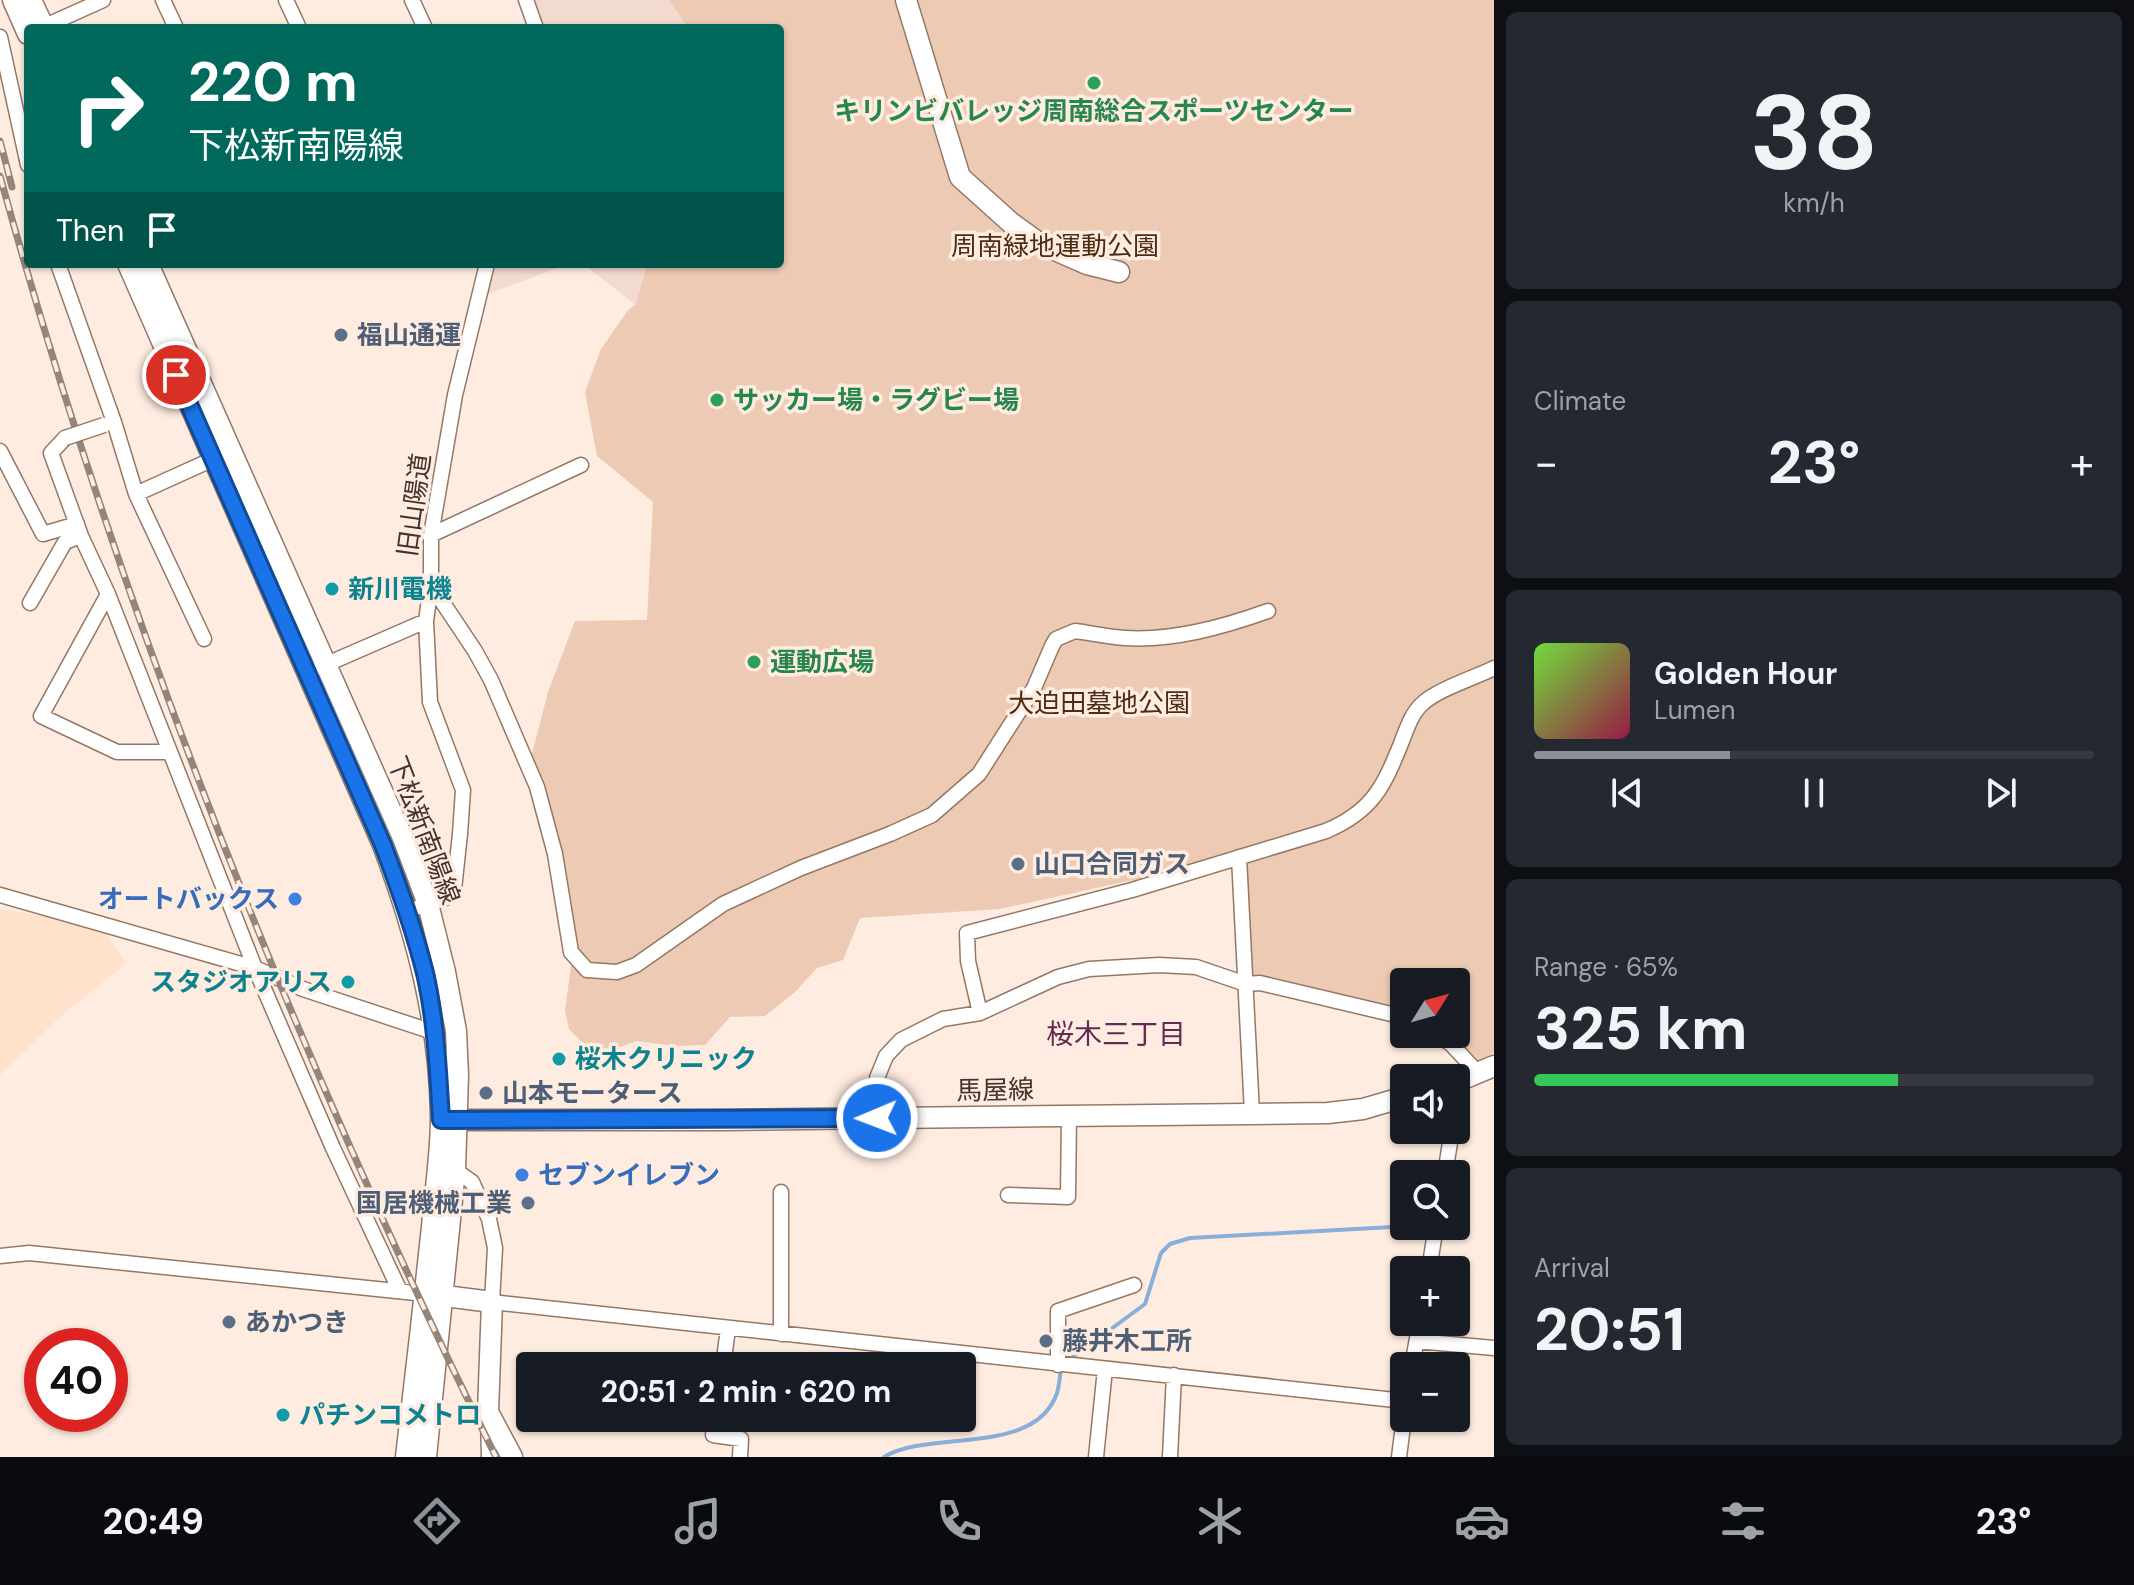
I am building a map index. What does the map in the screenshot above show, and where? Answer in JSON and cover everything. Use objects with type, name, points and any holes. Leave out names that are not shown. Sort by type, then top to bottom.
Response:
[{"type":"main road","points":[[906,0],[960,177],[1010,222],[1039,243],[1087,264],[1119,272]]},
{"type":"main road","points":[[15,4],[33,24]]},
{"type":"main road","name":"下松新南陽線","points":[[130,268],[212,459],[316,669]]},
{"type":"main road","name":"下松新南陽線","points":[[150,268],[232,451],[383,845],[418,908],[445,972],[456,1031],[433,1295],[426,1457]]},
{"type":"main road","name":"下松新南陽線","points":[[406,1457],[455,1170],[450,1120],[425,976],[418,908]]},
{"type":"main road","name":"馬屋線","points":[[450,1120],[1252,1113],[1351,1110],[1390,1100]]},
{"type":"main road","points":[[433,1295],[492,1302],[488,1412],[512,1457]]},
{"type":"street","points":[[51,24],[103,0]]},
{"type":"street","points":[[163,0],[174,24]]},
{"type":"street","points":[[286,0],[297,24]]},
{"type":"street","points":[[412,0],[423,24]]},
{"type":"street","points":[[526,0],[535,24]]},
{"type":"street","points":[[0,37],[24,147]]},
{"type":"street","points":[[59,268],[109,424],[136,494],[204,639]]},
{"type":"street","name":"旧山陽道","points":[[418,908],[446,898],[454,889],[463,790],[430,702],[426,621],[431,585],[431,535],[455,395],[486,268]]},
{"type":"street","points":[[109,424],[65,438],[51,453],[255,968],[333,1148],[399,1289]]},
{"type":"street","points":[[0,451],[43,534],[79,530]]},
{"type":"street","points":[[136,494],[232,451]]},
{"type":"street","points":[[431,535],[581,465]]},
{"type":"street","points":[[30,603],[65,542],[79,530]]},
{"type":"street","points":[[431,585],[491,680],[537,787],[555,854],[571,952],[587,970],[617,972],[636,965],[723,904],[801,868],[916,823],[940,808],[979,774],[1034,688],[1056,639],[1067,632],[1162,638],[1227,625],[1268,611]]},
{"type":"street","points":[[108,594],[41,716],[117,752],[168,752]]},
{"type":"street","points":[[316,669],[426,621]]},
{"type":"street","points":[[980,1013],[968,961],[967,933],[1132,890],[1326,831],[1360,813],[1385,782],[1407,727],[1421,705],[1494,668]]},
{"type":"street","points":[[1239,857],[1252,1113]]},
{"type":"street","points":[[0,895],[255,968],[303,989],[433,1032]]},
{"type":"street","points":[[877,1118],[877,1078],[886,1056],[901,1040],[943,1019],[980,1013],[1058,977],[1089,969],[1159,965],[1196,967],[1246,984],[1260,983],[1390,1014]]},
{"type":"street","points":[[1454,1048],[1472,1075]]},
{"type":"street","points":[[1008,1195],[1068,1197],[1069,1115]]},
{"type":"street","points":[[455,1170],[472,1182],[489,1219],[495,1248],[492,1302],[1390,1399]]},
{"type":"street","points":[[781,1192],[781,1334]]},
{"type":"street","points":[[0,1256],[29,1253],[399,1289],[433,1295]]},
{"type":"street","points":[[1058,1365],[1058,1311],[1134,1285]]},
{"type":"street","points":[[725,1352],[728,1329]]},
{"type":"street","points":[[1415,1352],[1418,1336]]},
{"type":"street","points":[[1417,1341],[1494,1348]]},
{"type":"street","points":[[1096,1457],[1105,1369]]},
{"type":"street","points":[[1170,1457],[1174,1375]]},
{"type":"street","points":[[488,1412],[489,1457]]},
{"type":"street","points":[[713,1432],[713,1435],[741,1439],[740,1457]]},
{"type":"street","points":[[1399,1457],[1402,1432]]},
{"type":"shaded area","points":[[524,0],[669,0],[685,24],[534,24]]},
{"type":"shaded area","points":[[492,268],[557,268],[485,295]]},
{"type":"shaded area","points":[[588,268],[646,268],[636,305]]},
{"type":"shaded area","points":[[0,909],[100,925],[126,963],[60,1017],[0,1075]]},
{"type":"green space","points":[[669,0],[1494,0],[1494,1052],[1476,1064],[1464,1048],[1470,1048],[1470,968],[1390,968],[1390,1009],[1249,982],[1244,856],[1000,909],[860,918],[843,960],[817,968],[795,992],[765,1016],[730,1017],[705,1045],[675,1046],[637,1041],[601,1054],[584,1044],[569,1029],[565,1011],[572,958],[529,765],[548,692],[575,621],[647,620],[653,502],[597,456],[585,392],[601,349],[628,310],[636,304],[646,268],[784,268],[784,24],[685,24]]},
{"type":"waterway","points":[[1069,1360],[1145,1304],[1161,1253],[1170,1244],[1190,1238],[1390,1227]]},
{"type":"waterway","points":[[884,1457],[927,1444],[1005,1434],[1027,1426],[1045,1413],[1057,1393],[1061,1369]]},
{"type":"railway","points":[[0,141],[12,187]]},
{"type":"railway","points":[[0,176],[24,258]]},
{"type":"railway","points":[[27,268],[100,505],[217,828],[350,1146],[496,1457]]},
{"type":"place","name":"キリンビバレッジ周南総合スポーツセンター","points":[[1094,83]]},
{"type":"place","name":"福山通運","points":[[341,335]]},
{"type":"place","name":"サッカー場・ラグビー場","points":[[717,400]]},
{"type":"place","name":"新川電機","points":[[332,589]]},
{"type":"place","name":"運動広場","points":[[754,662]]},
{"type":"place","name":"山口合同ガス","points":[[1018,864]]},
{"type":"place","name":"オートバックス","points":[[295,899]]},
{"type":"place","name":"スタジオアリス","points":[[348,982]]},
{"type":"place","name":"桜木クリニック","points":[[559,1059]]},
{"type":"place","name":"山本モータース","points":[[486,1093]]},
{"type":"place","name":"セブンイレブン","points":[[522,1175]]},
{"type":"place","name":"国居機械工業","points":[[528,1203]]},
{"type":"place","name":"あかつき","points":[[229,1322]]},
{"type":"place","name":"藤井木工所","points":[[1046,1341]]},
{"type":"place","name":"パチンコメトロ","points":[[283,1415]]},
{"type":"district","name":"桜木三丁目","points":[[1116,1034]]},
{"type":"route","points":[[176,375],[383,845],[408,911],[425,976],[439,1074],[441,1120],[877,1118]]},
{"type":"park label","name":"周南緑地運動公園","points":[[1055,246]]},
{"type":"park label","name":"大迫田墓地公園","points":[[1099,703]]}]
